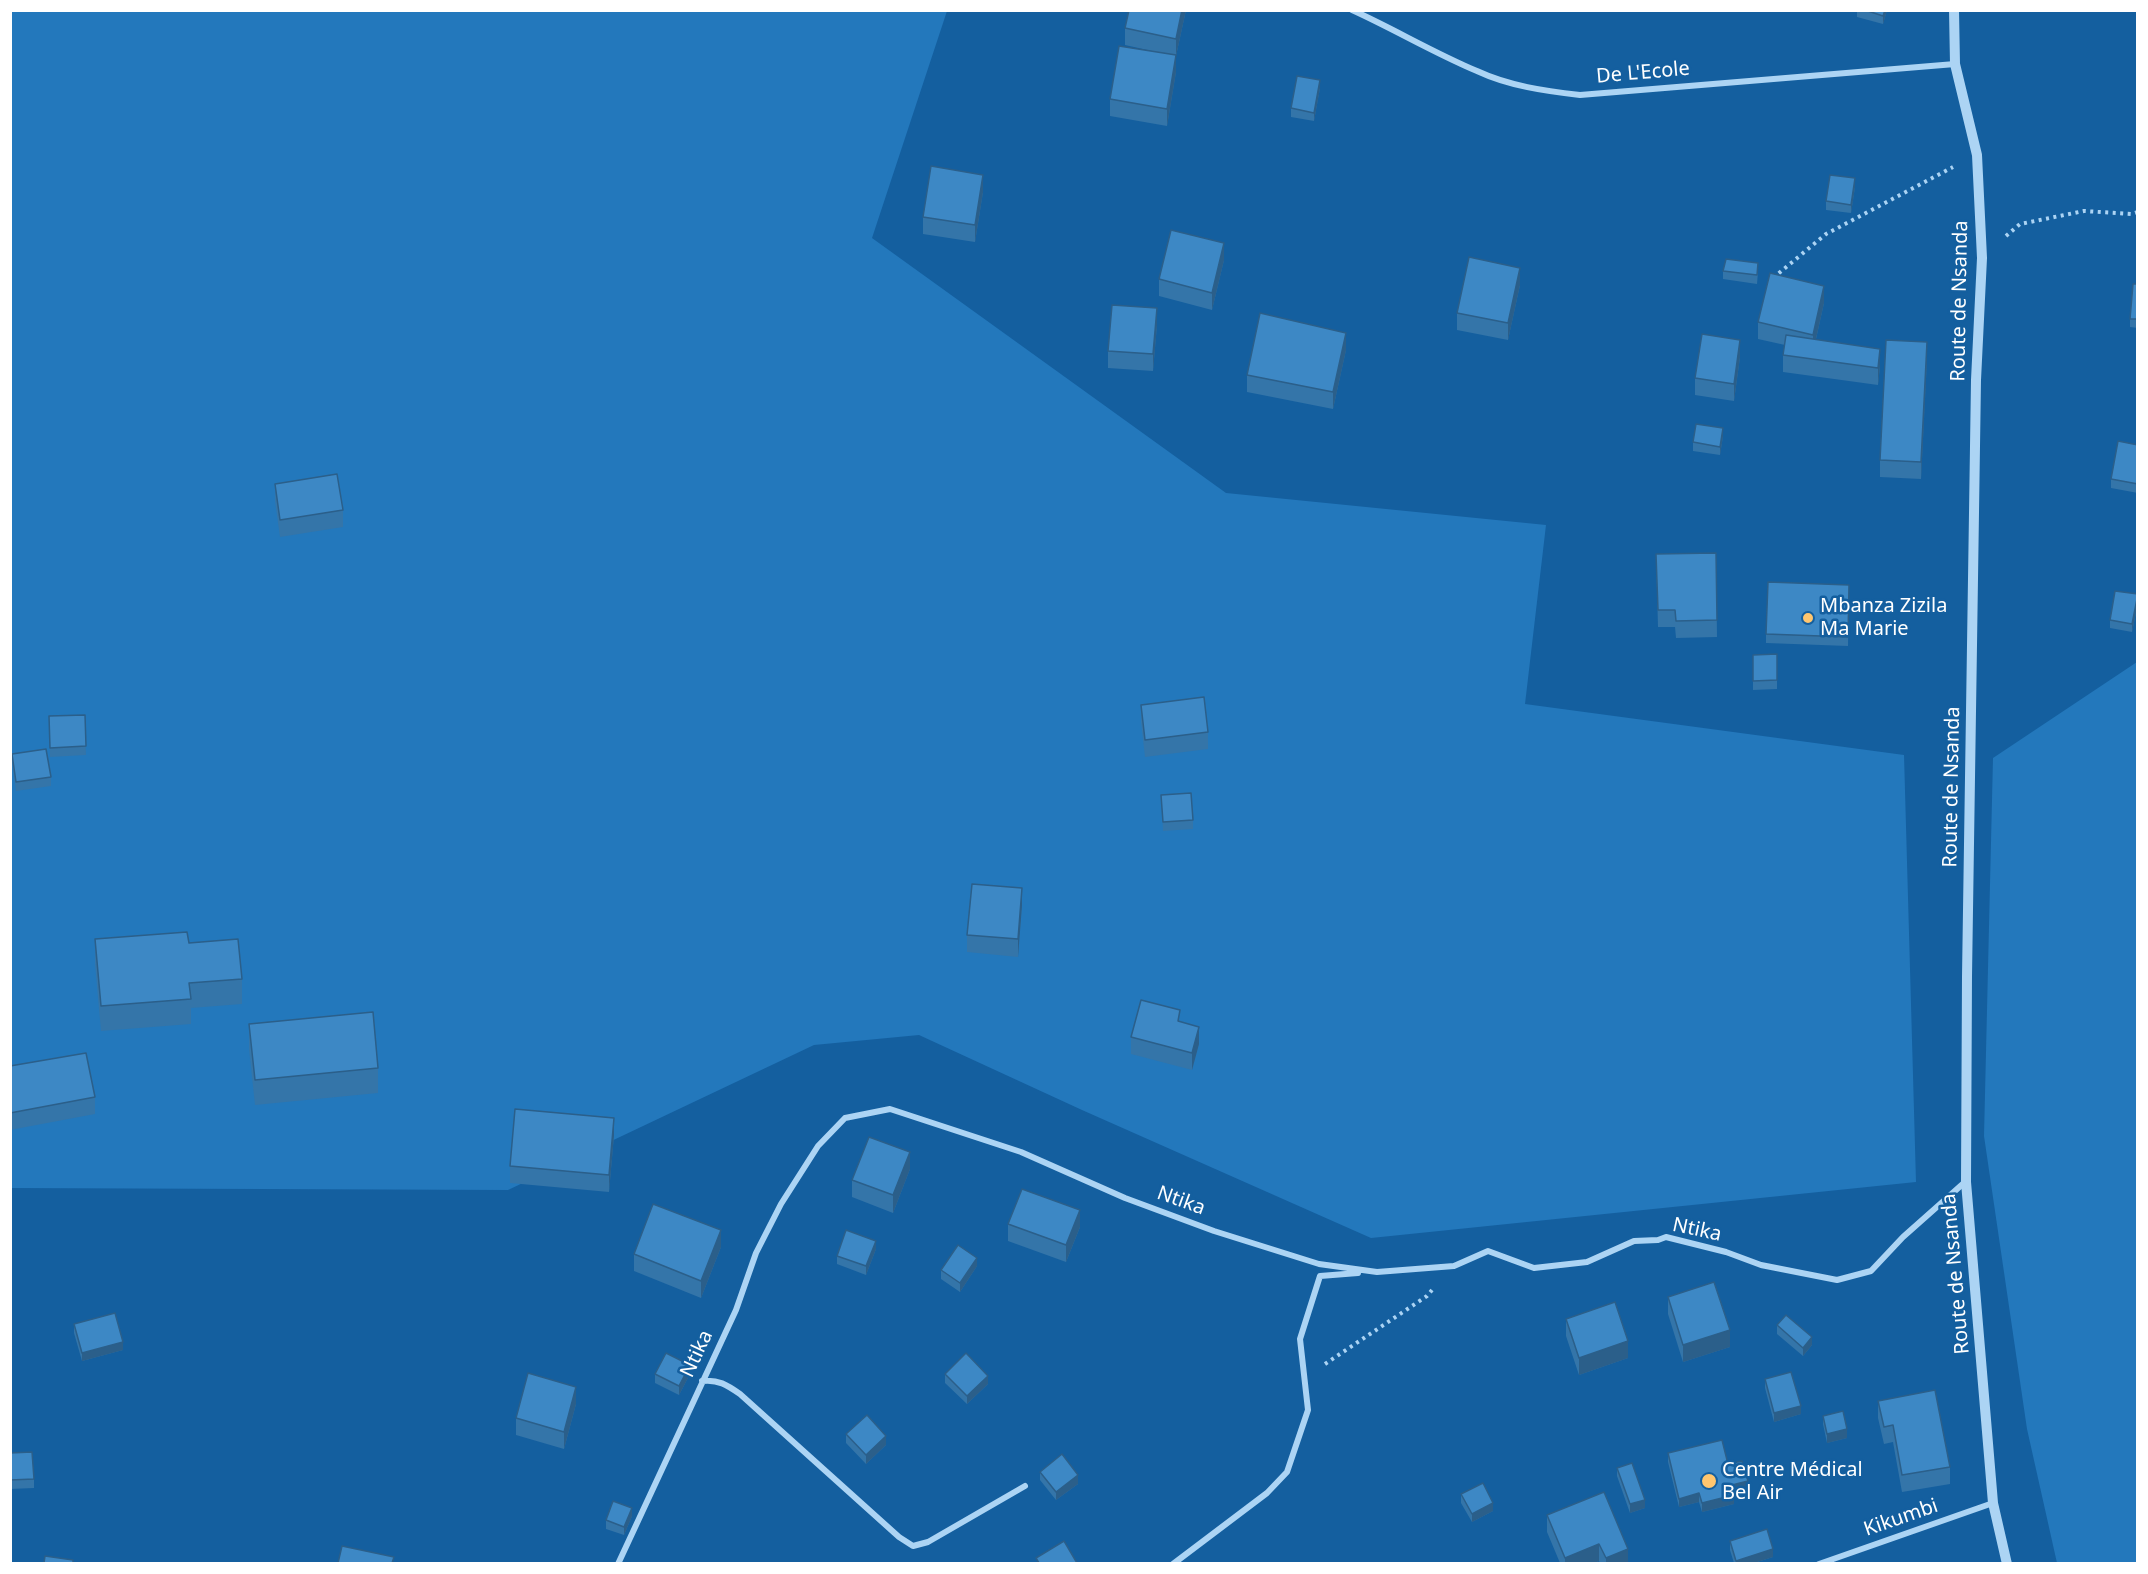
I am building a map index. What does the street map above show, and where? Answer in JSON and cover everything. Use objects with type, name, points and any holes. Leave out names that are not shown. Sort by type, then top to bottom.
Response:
[{"type":"street","name":"De L'Ecole","points":[[1352,10],[1478,72],[1539,91],[1580,95],[1955,64]]},
{"type":"street","name":"Route de Nsanda","points":[[1954,10],[1955,64],[1977,154],[1982,258],[1975,404],[1966,988],[1966,1182],[1993,1503],[2007,1563]]},
{"type":"street","name":"Ntika","points":[[618,1563],[736,1310],[756,1253],[781,1204],[818,1146],[845,1118],[890,1109],[1021,1152],[1125,1198],[1214,1231],[1319,1264],[1377,1272],[1454,1266],[1488,1251],[1534,1268],[1587,1262],[1634,1241],[1658,1240],[1666,1237],[1726,1252],[1761,1265],[1837,1280],[1871,1271],[1903,1237],[1966,1182]]},
{"type":"street","points":[[1173,1563],[1267,1493],[1287,1472],[1308,1410],[1300,1339],[1320,1276],[1377,1272]]},
{"type":"street","points":[[702,1381],[713,1379],[722,1382],[740,1394],[899,1537],[913,1545],[928,1542],[1025,1486]]},
{"type":"street","name":"Kikumbi","points":[[1819,1563],[1993,1503]]},
{"type":"path","points":[[1771,279],[1827,234],[1977,154]]},
{"type":"path","points":[[1982,258],[2020,224],[2084,211],[2132,214],[2138,212]]},
{"type":"path","points":[[1304,1377],[1427,1296],[1454,1266]]},
{"type":"shaded area","points":[[11,11],[947,11],[872,238],[1226,493],[1546,525],[1525,704],[1904,755],[1916,1182],[1371,1238],[919,1035],[814,1045],[508,1190],[11,1188]]},
{"type":"shaded area","points":[[2137,662],[2137,1563],[2057,1563],[2027,1429],[1984,1136],[1993,758]]},
{"type":"building","points":[[1129,10],[1182,10],[1176,39],[1125,28]]},
{"type":"building","points":[[1865,10],[1885,10],[1883,16]]},
{"type":"building","points":[[1119,46],[1176,55],[1167,109],[1110,99]]},
{"type":"building","points":[[1297,76],[1320,80],[1314,113],[1291,108]]},
{"type":"building","points":[[931,166],[983,175],[975,225],[923,217]]},
{"type":"building","points":[[1830,175],[1855,178],[1851,205],[1826,201]]},
{"type":"building","points":[[1171,230],[1224,243],[1212,293],[1159,279]]},
{"type":"building","points":[[1469,257],[1520,268],[1508,323],[1457,313]]},
{"type":"building","points":[[1726,259],[1758,263],[1757,275],[1723,271]]},
{"type":"building","points":[[1770,273],[1824,286],[1813,335],[1758,322]]},
{"type":"building","points":[[2133,284],[2138,284],[2138,319],[2130,319]]},
{"type":"building","points":[[1112,305],[1157,308],[1153,354],[1108,351]]},
{"type":"building","points":[[1260,313],[1346,333],[1333,392],[1247,375]]},
{"type":"building","points":[[1702,334],[1740,340],[1734,384],[1695,378]]},
{"type":"building","points":[[1786,335],[1880,349],[1878,368],[1783,355]]},
{"type":"building","points":[[1886,340],[1927,342],[1921,462],[1880,460]]},
{"type":"building","points":[[1696,424],[1723,428],[1720,447],[1693,442]]},
{"type":"building","points":[[2118,441],[2138,445],[2138,484],[2111,479]]},
{"type":"building","points":[[337,474],[343,510],[280,520],[275,484]]},
{"type":"building","points":[[1716,553],[1717,620],[1676,621],[1675,610],[1658,610],[1656,554]]},
{"type":"building","name":"Mbanza Zizila Ma Marie","points":[[1768,582],[1849,585],[1848,637],[1766,634]]},
{"type":"building","points":[[2115,591],[2138,594],[2132,624],[2110,620]]},
{"type":"building","points":[[1777,654],[1777,680],[1753,681],[1753,655]]},
{"type":"building","points":[[1204,697],[1208,732],[1145,740],[1141,705]]},
{"type":"building","points":[[85,715],[86,746],[50,748],[49,716]]},
{"type":"building","points":[[46,749],[51,777],[16,782],[12,754]]},
{"type":"building","points":[[1191,793],[1193,820],[1163,822],[1161,795]]},
{"type":"building","points":[[972,884],[1022,888],[1018,939],[967,935]]},
{"type":"building","points":[[187,932],[189,943],[238,939],[242,979],[189,983],[191,999],[101,1006],[95,939]]},
{"type":"building","points":[[1141,1000],[1180,1010],[1178,1021],[1199,1027],[1192,1053],[1131,1037]]},
{"type":"building","points":[[373,1012],[378,1068],[255,1080],[249,1024]]},
{"type":"building","points":[[86,1053],[95,1097],[10,1113],[10,1066]]},
{"type":"building","points":[[515,1109],[614,1118],[609,1175],[510,1166]]},
{"type":"building","points":[[869,1137],[910,1152],[893,1195],[852,1180]]},
{"type":"building","points":[[1022,1189],[1080,1210],[1066,1245],[1008,1224]]},
{"type":"building","points":[[653,1204],[721,1230],[701,1281],[634,1254]]},
{"type":"building","points":[[846,1230],[876,1241],[866,1266],[837,1256]]},
{"type":"building","points":[[958,1245],[977,1258],[960,1283],[941,1270]]},
{"type":"building","points":[[1714,1282],[1730,1330],[1683,1345],[1668,1297]]},
{"type":"building","points":[[1615,1302],[1628,1341],[1579,1358],[1566,1319]]},
{"type":"building","points":[[115,1313],[123,1342],[82,1353],[74,1324]]},
{"type":"building","points":[[1786,1315],[1812,1337],[1803,1348],[1777,1325]]},
{"type":"building","points":[[666,1353],[690,1365],[679,1386],[655,1374]]},
{"type":"building","points":[[966,1353],[988,1376],[967,1396],[945,1374]]},
{"type":"building","points":[[1791,1372],[1801,1406],[1774,1413],[1765,1379]]},
{"type":"building","points":[[528,1373],[576,1387],[564,1432],[516,1418]]},
{"type":"building","points":[[1935,1390],[1950,1467],[1902,1475],[1893,1425],[1884,1427],[1878,1401]]},
{"type":"building","points":[[1843,1411],[1847,1429],[1827,1434],[1823,1416]]},
{"type":"building","points":[[867,1415],[886,1436],[866,1455],[846,1434]]},
{"type":"building","name":"Centre Médical Bel Air","points":[[1722,1440],[1728,1464],[1742,1461],[1748,1481],[1732,1485],[1734,1495],[1702,1503],[1699,1493],[1679,1499],[1668,1453]]},
{"type":"building","points":[[32,1452],[34,1479],[10,1480],[10,1453]]},
{"type":"building","points":[[1062,1454],[1078,1475],[1056,1492],[1040,1472]]},
{"type":"building","points":[[1632,1463],[1645,1500],[1630,1504],[1617,1468]]},
{"type":"building","points":[[1483,1483],[1493,1503],[1472,1514],[1461,1494]]},
{"type":"building","points":[[1604,1492],[1628,1549],[1606,1558],[1599,1544],[1565,1558],[1547,1515]]},
{"type":"building","points":[[613,1501],[632,1508],[624,1527],[606,1520]]},
{"type":"building","points":[[1767,1529],[1773,1549],[1736,1561],[1730,1541]]},
{"type":"building","points":[[1064,1541],[1077,1563],[1039,1563],[1036,1558]]},
{"type":"building","points":[[342,1546],[394,1557],[392,1563],[338,1563]]},
{"type":"building","points":[[45,1556],[73,1560],[73,1563],[44,1563]]},
{"type":"place","name":"Mbanza Zizila Ma Marie","points":[[1808,618]]},
{"type":"place","name":"Centre Médical Bel Air","points":[[1709,1481]]}]
